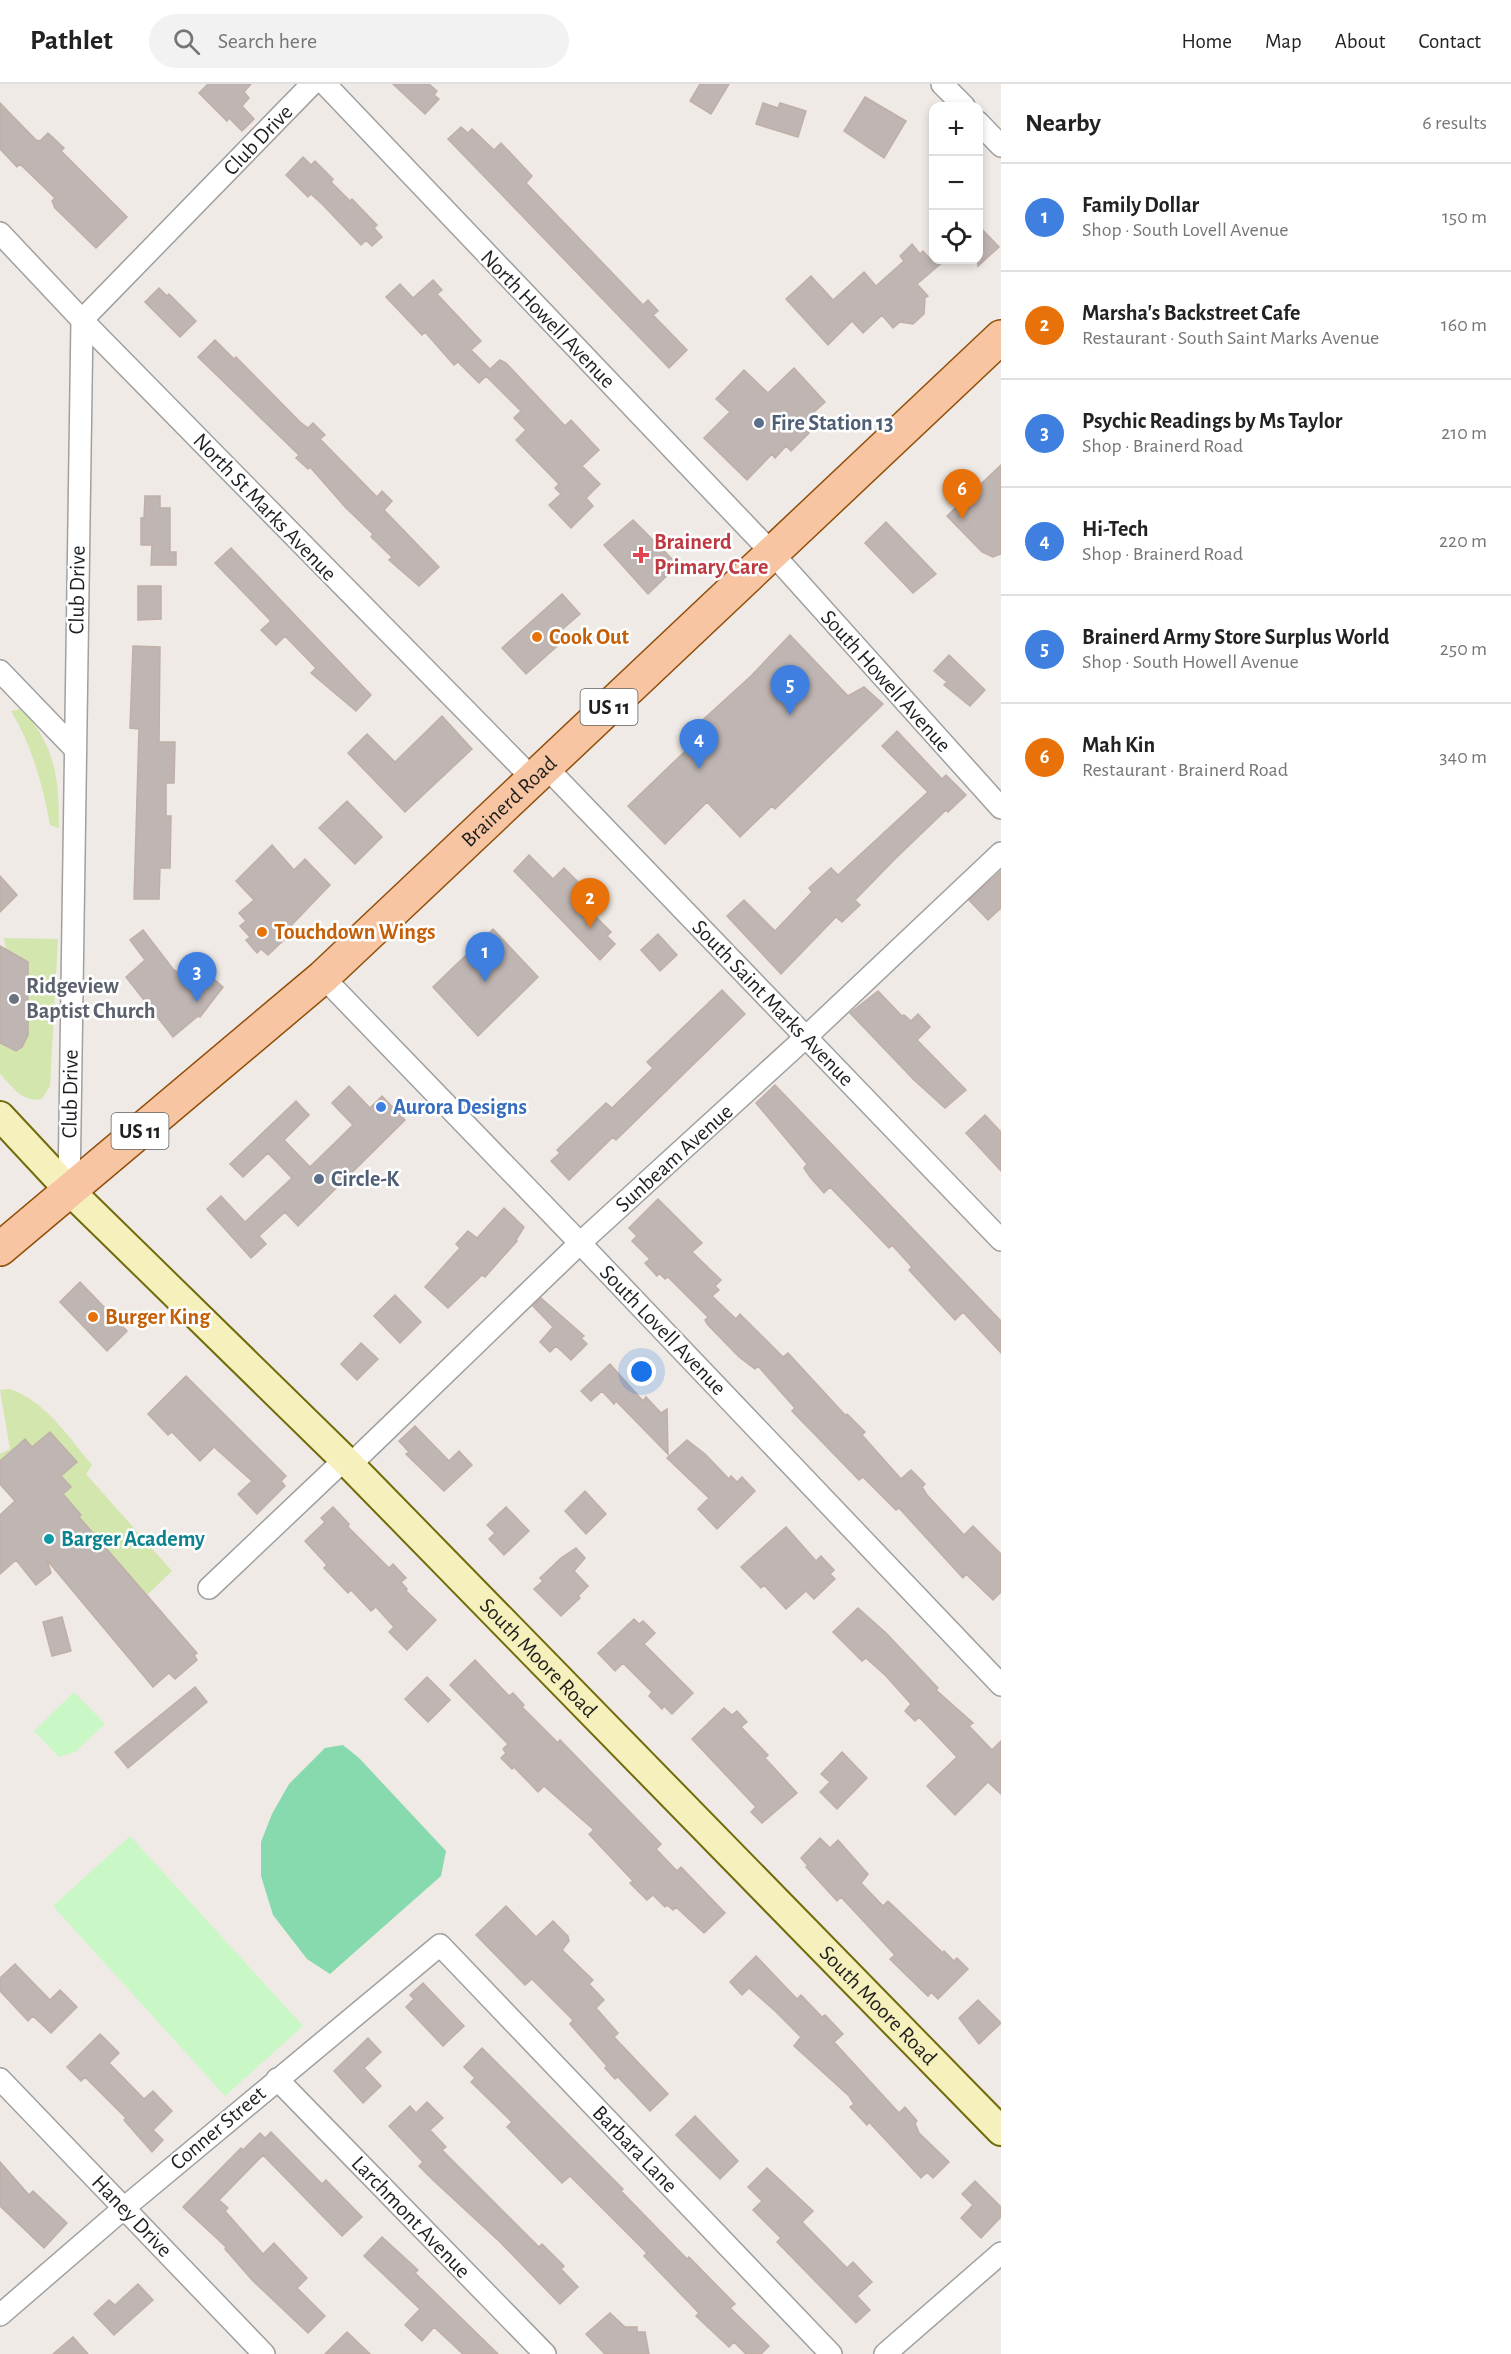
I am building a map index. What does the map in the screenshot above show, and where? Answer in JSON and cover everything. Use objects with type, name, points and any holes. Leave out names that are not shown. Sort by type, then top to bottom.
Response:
[{"type":"main road","name":"Brainerd Road","points":[[0,1249],[323,977],[1001,337]]},
{"type":"main road","name":"South Moore Road","points":[[0,1116],[69,1190],[347,1462],[1001,2131]]},
{"type":"street","name":"Club Drive","points":[[69,1190],[82,320],[312,84]]},
{"type":"street","name":"North Howell Avenue","points":[[325,84],[772,553]]},
{"type":"street","points":[[942,84],[960,102]]},
{"type":"street","points":[[983,127],[1001,146]]},
{"type":"street","name":"North St Marks Avenue","points":[[0,233],[82,320],[539,773]]},
{"type":"street","name":"South Howell Avenue","points":[[772,553],[1001,808]]},
{"type":"street","points":[[0,671],[74,748]]},
{"type":"street","name":"South Saint Marks Avenue","points":[[539,773],[806,1037],[1001,1240]]},
{"type":"street","name":"Sunbeam Avenue","points":[[209,1588],[580,1243],[806,1037],[1001,853]]},
{"type":"street","name":"South Lovell Avenue","points":[[323,977],[1001,1685]]},
{"type":"street","name":"Conner Street","points":[[0,2315],[277,2079],[440,1945]]},
{"type":"street","name":"Barbara Lane","points":[[440,1945],[831,2354]]},
{"type":"street","name":"Haney Drive","points":[[0,2079],[264,2354]]},
{"type":"street","name":"Larchmont Avenue","points":[[277,2079],[545,2354]]},
{"type":"street","points":[[885,2354],[1001,2253]]},
{"type":"green space","points":[[21,709],[28,714],[43,739],[53,763],[58,788],[59,828],[50,825],[36,766],[11,711]]},
{"type":"green space","points":[[4,938],[58,939],[50,1086],[42,1099],[35,1100],[23,1096],[0,1074],[0,1042],[16,1051],[26,1035],[29,1010],[28,963],[6,949]]},
{"type":"green space","points":[[9,1389],[34,1402],[65,1432],[92,1465],[86,1474],[172,1571],[147,1595],[79,1517],[81,1515],[63,1494],[71,1487],[61,1476],[77,1462],[50,1432],[32,1447],[0,1461],[0,1454],[10,1449],[0,1390]]},
{"type":"green space","points":[[74,1692],[105,1724],[75,1752],[59,1757],[34,1731]]},
{"type":"green space","points":[[343,1745],[359,1758],[446,1851],[441,1876],[330,1974],[307,1959],[273,1915],[261,1876],[261,1842],[272,1814],[289,1784],[325,1748]]},
{"type":"green space","points":[[130,1836],[303,2026],[225,2096],[53,1906]]},
{"type":"building","points":[[208,84],[251,84],[244,92],[249,98],[242,106],[254,119],[242,131],[229,118],[227,121],[199,93]]},
{"type":"building","points":[[393,84],[429,84],[437,91],[434,95],[439,99],[425,114]]},
{"type":"building","points":[[700,84],[729,84],[711,114],[690,101]]},
{"type":"building","points":[[865,97],[906,121],[884,158],[844,131]]},
{"type":"building","points":[[0,103],[36,140],[40,141],[48,133],[64,148],[61,151],[127,217],[96,248],[55,208],[52,201],[55,198],[20,164],[17,167],[0,149]]},
{"type":"building","points":[[763,103],[778,108],[780,103],[806,111],[798,137],[756,124]]},
{"type":"building","points":[[461,127],[468,133],[472,129],[494,150],[501,143],[532,176],[526,183],[643,305],[648,300],[658,311],[653,315],[687,350],[669,368],[448,139]]},
{"type":"building","points":[[303,157],[311,165],[315,161],[333,179],[331,182],[350,201],[352,199],[377,225],[374,228],[382,237],[372,246],[366,240],[361,245],[323,205],[311,194],[308,197],[286,175]]},
{"type":"building","points":[[983,230],[999,247],[983,261]]},
{"type":"building","points":[[912,244],[920,254],[923,251],[929,258],[929,264],[940,264],[917,284],[928,296],[925,298],[924,314],[913,324],[900,322],[893,328],[882,315],[863,333],[852,321],[828,345],[786,299],[811,276],[833,300],[864,272],[876,286],[904,261],[900,256]]},
{"type":"building","points":[[433,280],[442,290],[437,294],[481,341],[471,350],[490,369],[500,360],[506,363],[565,426],[571,420],[599,450],[582,466],[600,484],[586,498],[593,506],[571,528],[549,505],[561,494],[555,488],[559,484],[516,440],[526,430],[514,418],[521,411],[486,376],[479,383],[458,362],[454,365],[425,332],[422,335],[386,297],[400,284],[413,298]]},
{"type":"building","points":[[159,288],[167,296],[169,294],[196,321],[180,337],[145,302]]},
{"type":"building","points":[[215,340],[234,359],[236,357],[300,422],[308,428],[313,423],[325,435],[320,439],[377,497],[382,491],[392,501],[384,510],[439,567],[419,586],[389,560],[392,557],[371,537],[373,534],[346,508],[310,467],[308,469],[296,458],[299,455],[198,357]]},
{"type":"building","name":"Fire Station 13","points":[[794,368],[825,402],[800,425],[809,433],[791,451],[786,446],[775,458],[772,454],[747,480],[704,438],[730,412],[716,399],[744,370],[768,393]]},
{"type":"building","points":[[1001,465],[1001,554],[993,557],[982,552],[947,516]]},
{"type":"building","points":[[145,496],[160,496],[160,508],[170,508],[170,552],[176,552],[176,565],[151,565],[152,545],[141,545],[141,518],[144,518]]},
{"type":"building","name":"Brainerd Primary Care","points":[[633,520],[678,565],[648,594],[604,545]]},
{"type":"building","points":[[886,522],[936,574],[913,593],[865,543]]},
{"type":"building","points":[[231,548],[371,695],[356,711],[311,673],[316,668],[285,636],[276,645],[261,630],[271,621],[215,563]]},
{"type":"building","points":[[138,586],[161,586],[161,619],[138,620]]},
{"type":"building","name":"Cook Out","points":[[562,594],[580,614],[557,634],[563,641],[526,674],[502,648]]},
{"type":"building","points":[[790,635],[848,696],[864,687],[883,704],[775,809],[772,806],[740,837],[707,802],[665,844],[628,806],[703,734],[696,726],[751,676]]},
{"type":"building","points":[[133,646],[160,647],[159,742],[175,742],[174,783],[166,783],[166,816],[171,816],[170,868],[160,868],[159,899],[134,899],[139,729],[130,728]]},
{"type":"building","points":[[949,655],[985,690],[970,706],[944,685],[947,682],[934,671]]},
{"type":"building","points":[[442,716],[472,749],[405,812],[348,753],[367,734],[395,762]]},
{"type":"building","points":[[897,731],[942,779],[946,775],[966,795],[948,812],[946,810],[855,900],[860,905],[842,922],[836,917],[781,974],[727,916],[744,900],[775,931],[812,892],[809,888],[831,868],[838,875],[928,792],[882,746]]},
{"type":"building","points":[[347,801],[382,837],[355,864],[319,828]]},
{"type":"building","points":[[272,845],[294,870],[305,859],[330,885],[282,935],[285,939],[268,955],[261,949],[257,953],[246,940],[250,937],[240,926],[246,921],[239,913],[254,900],[236,881]]},
{"type":"building","points":[[529,855],[553,879],[564,868],[586,890],[577,898],[611,932],[607,936],[615,944],[600,960],[514,871]]},
{"type":"building","points":[[1001,871],[1001,908],[988,920],[969,900]]},
{"type":"building","name":"Ridgeview Baptist Church","points":[[0,876],[17,895],[0,912]]},
{"type":"building","points":[[493,929],[538,977],[478,1036],[433,987]]},
{"type":"building","points":[[143,930],[173,969],[196,985],[207,973],[223,987],[200,1017],[198,1016],[173,1037],[126,977],[145,960],[130,940]]},
{"type":"building","points":[[658,934],[677,955],[660,971],[641,950]]},
{"type":"building","name":"Ridgeview Baptist Church","points":[[0,946],[28,962],[28,1035],[22,1047],[16,1051],[0,1043]]},
{"type":"building","points":[[722,990],[745,1014],[616,1140],[613,1137],[569,1180],[551,1161],[560,1153],[557,1150],[606,1103],[612,1108],[653,1068],[647,1062]]},
{"type":"building","points":[[878,991],[902,1016],[904,1015],[911,1021],[918,1014],[930,1027],[917,1040],[966,1090],[945,1108],[914,1080],[850,1013]]},
{"type":"building","points":[[775,1085],[1001,1321],[1001,1353],[963,1312],[955,1320],[909,1270],[912,1267],[892,1245],[889,1248],[830,1187],[824,1193],[810,1177],[804,1168],[807,1164],[756,1103]]},
{"type":"building","name":"Circle-K","points":[[349,1086],[370,1108],[382,1096],[405,1120],[298,1226],[285,1212],[259,1236],[266,1244],[251,1258],[207,1209],[221,1196],[245,1222],[292,1178],[268,1153],[243,1177],[230,1164],[296,1101],[309,1115],[284,1140],[310,1167],[353,1125],[332,1103]]},
{"type":"building","points":[[985,1115],[1001,1132],[1001,1171],[966,1133]]},
{"type":"building","points":[[658,1199],[702,1243],[692,1252],[721,1280],[715,1286],[719,1290],[712,1296],[736,1319],[740,1314],[783,1357],[788,1353],[846,1416],[847,1414],[865,1432],[862,1435],[901,1479],[911,1470],[925,1484],[922,1487],[927,1495],[964,1535],[973,1526],[1001,1554],[1001,1592],[993,1600],[966,1574],[963,1578],[899,1508],[896,1510],[863,1477],[859,1480],[792,1411],[795,1408],[758,1366],[755,1369],[739,1357],[708,1325],[705,1320],[708,1317],[668,1277],[665,1279],[659,1273],[657,1276],[645,1263],[650,1259],[632,1241],[637,1236],[629,1228]]},
{"type":"building","points":[[504,1208],[524,1227],[517,1241],[485,1277],[482,1275],[448,1308],[425,1287],[460,1248],[456,1244],[468,1231],[477,1238]]},
{"type":"building","name":"Burger King","points":[[80,1282],[127,1331],[107,1351],[60,1302]]},
{"type":"building","points":[[395,1295],[421,1322],[400,1343],[374,1316]]},
{"type":"building","points":[[541,1298],[584,1336],[581,1338],[587,1344],[571,1360],[556,1346],[550,1352],[540,1342],[553,1327],[533,1306]]},
{"type":"building","points":[[361,1343],[378,1359],[357,1380],[341,1364]]},
{"type":"building","points":[[610,1364],[643,1401],[646,1397],[661,1413],[667,1409],[668,1454],[616,1401],[614,1404],[602,1391],[591,1401],[581,1391]]},
{"type":"building","points":[[186,1376],[286,1476],[281,1481],[285,1486],[257,1514],[238,1494],[252,1481],[214,1447],[200,1461],[172,1432],[168,1435],[148,1414]]},
{"type":"building","points":[[415,1426],[449,1461],[459,1451],[472,1465],[444,1491],[406,1454],[409,1452],[399,1441]]},
{"type":"building","name":"Barger Academy","points":[[50,1432],[77,1462],[61,1476],[71,1487],[63,1494],[81,1515],[79,1517],[197,1653],[194,1655],[197,1660],[175,1679],[169,1673],[153,1687],[47,1560],[51,1573],[36,1585],[16,1560],[0,1574],[0,1515],[15,1501],[0,1484],[0,1461],[25,1439],[32,1447]]},
{"type":"building","points":[[687,1440],[705,1454],[729,1479],[731,1476],[737,1482],[742,1477],[755,1491],[717,1529],[698,1509],[709,1498],[667,1458]]},
{"type":"building","points":[[585,1491],[606,1514],[586,1534],[565,1511]]},
{"type":"building","points":[[333,1507],[349,1524],[348,1527],[389,1568],[393,1564],[406,1578],[401,1582],[407,1589],[406,1591],[436,1620],[407,1650],[389,1632],[394,1627],[376,1607],[371,1611],[351,1590],[348,1593],[324,1568],[327,1565],[305,1541],[325,1522],[321,1518]]},
{"type":"building","points":[[506,1507],[529,1531],[504,1555],[489,1539],[495,1533],[487,1525]]},
{"type":"building","points":[[786,1527],[816,1561],[821,1556],[834,1570],[830,1574],[835,1579],[814,1599],[806,1591],[786,1609],[764,1585],[761,1588],[741,1567]]},
{"type":"building","points":[[576,1548],[585,1558],[574,1571],[588,1586],[578,1596],[580,1598],[561,1616],[534,1589],[543,1581],[540,1578],[561,1558]]},
{"type":"building","points":[[858,1608],[886,1633],[938,1688],[936,1690],[973,1723],[969,1726],[992,1750],[1001,1741],[1001,1794],[988,1782],[955,1815],[927,1786],[957,1757],[919,1717],[915,1721],[905,1711],[911,1704],[886,1676],[866,1658],[862,1661],[833,1632]]},
{"type":"building","points":[[62,1617],[71,1651],[52,1656],[43,1622]]},
{"type":"building","points":[[634,1619],[639,1624],[643,1621],[655,1633],[644,1644],[693,1693],[672,1714],[664,1706],[662,1709],[649,1696],[652,1692],[623,1663],[615,1671],[598,1653]]},
{"type":"building","points":[[475,1660],[509,1696],[513,1693],[524,1705],[522,1707],[558,1743],[560,1740],[661,1844],[656,1849],[677,1871],[681,1867],[725,1913],[704,1933],[676,1907],[673,1910],[667,1905],[665,1907],[653,1895],[647,1900],[630,1883],[633,1881],[589,1834],[594,1830],[544,1786],[538,1792],[514,1767],[512,1769],[501,1758],[506,1753],[503,1749],[508,1744],[450,1685]]},
{"type":"building","points":[[427,1677],[450,1700],[428,1722],[405,1699]]},
{"type":"building","points":[[195,1687],[207,1702],[128,1768],[115,1752]]},
{"type":"building","points":[[724,1708],[732,1715],[737,1711],[747,1722],[741,1727],[768,1755],[765,1758],[797,1793],[762,1823],[751,1812],[756,1807],[692,1739]]},
{"type":"building","points":[[842,1752],[867,1778],[837,1809],[820,1792],[830,1782],[821,1774]]},
{"type":"building","points":[[820,1838],[830,1848],[838,1840],[868,1874],[861,1883],[883,1906],[888,1901],[943,1953],[944,1951],[954,1961],[957,1958],[968,1969],[938,1999],[931,1992],[928,1996],[890,1959],[895,1955],[841,1897],[837,1901],[806,1867],[808,1866],[801,1858]]},
{"type":"building","points":[[506,1906],[536,1937],[553,1921],[568,1936],[569,1941],[562,1950],[593,1980],[589,1984],[604,2000],[596,2008],[618,2033],[614,2037],[668,2094],[650,2111],[618,2077],[615,2079],[605,2068],[607,2066],[570,2024],[573,2020],[532,1979],[525,1985],[476,1935]]},
{"type":"building","points":[[756,1956],[797,1999],[801,1995],[822,2017],[825,2015],[843,2034],[834,2042],[899,2113],[905,2107],[917,2121],[915,2123],[919,2133],[949,2162],[933,2178],[927,2172],[921,2178],[869,2122],[867,2125],[850,2107],[854,2104],[849,2096],[794,2046],[801,2037],[774,2010],[749,1988],[742,1995],[730,1982]]},
{"type":"building","points":[[15,1964],[50,2000],[60,1990],[77,2007],[51,2033],[33,2016],[28,2021],[0,1991],[0,1978]]},
{"type":"building","points":[[423,1983],[464,2026],[443,2046],[406,2007],[414,1999],[410,1995]]},
{"type":"building","points":[[978,2000],[1001,2023],[979,2044],[959,2018]]},
{"type":"building","points":[[100,2034],[119,2053],[109,2063],[144,2099],[153,2091],[172,2111],[153,2130],[163,2140],[152,2152],[124,2120],[126,2118],[85,2077],[81,2081],[67,2067]]},
{"type":"building","points":[[368,2038],[381,2052],[364,2068],[381,2086],[363,2103],[334,2071]]},
{"type":"building","points":[[482,2048],[623,2189],[621,2191],[687,2259],[689,2257],[735,2304],[730,2308],[769,2346],[761,2354],[746,2354],[734,2342],[729,2347],[696,2316],[699,2313],[644,2256],[647,2253],[570,2176],[562,2183],[507,2127],[512,2122],[471,2082],[475,2078],[464,2067]]},
{"type":"building","points":[[427,2102],[443,2118],[430,2130],[446,2147],[442,2150],[539,2247],[542,2244],[564,2266],[561,2269],[578,2287],[560,2304],[500,2242],[419,2166],[423,2162],[389,2126],[410,2106],[416,2113]]},
{"type":"building","points":[[695,2116],[738,2161],[720,2179],[676,2135]]},
{"type":"building","points":[[271,2132],[322,2184],[326,2180],[362,2217],[342,2236],[263,2155],[219,2200],[228,2208],[225,2211],[263,2254],[274,2243],[307,2278],[297,2288],[325,2316],[308,2333],[252,2280],[225,2249],[226,2247],[183,2207],[241,2148],[243,2150],[260,2133],[265,2138]]},
{"type":"building","points":[[0,2162],[29,2195],[33,2191],[67,2223],[44,2248],[0,2206]]},
{"type":"building","points":[[767,2168],[813,2211],[802,2222],[847,2268],[853,2262],[872,2282],[857,2296],[870,2310],[856,2323],[777,2242],[781,2238],[753,2210],[762,2201],[748,2187]]},
{"type":"building","points":[[975,2181],[1001,2207],[1001,2217],[981,2238],[961,2218],[973,2205],[962,2194]]},
{"type":"building","points":[[382,2237],[418,2270],[415,2273],[498,2354],[463,2354],[434,2327],[422,2341],[405,2325],[420,2309],[364,2256]]},
{"type":"building","points":[[138,2284],[153,2300],[114,2335],[94,2314],[109,2300],[115,2305]]},
{"type":"building","points":[[610,2313],[625,2327],[637,2327],[637,2332],[645,2332],[649,2354],[605,2354],[586,2334]]},
{"type":"building","points":[[347,2332],[370,2354],[325,2354]]},
{"type":"building","points":[[73,2337],[88,2354],[53,2354]]},
{"type":"place","name":"Fire Station 13","points":[[759,423]]},
{"type":"place","name":"Mah Kin","points":[[962,519]]},
{"type":"place","name":"Brainerd Primary Care","points":[[641,555]]},
{"type":"place","name":"Cook Out","points":[[537,637]]},
{"type":"place","name":"Brainerd Army Store Surplus World","points":[[790,715]]},
{"type":"place","name":"Hi-Tech","points":[[699,769]]},
{"type":"place","name":"Marsha's Backstreet Cafe","points":[[590,928]]},
{"type":"place","name":"Touchdown Wings","points":[[262,932]]},
{"type":"place","name":"Family Dollar","points":[[485,982]]},
{"type":"place","name":"Ridgeview Baptist Church","points":[[14,999]]},
{"type":"place","name":"Psychic Readings by Ms Taylor","points":[[197,1002]]},
{"type":"place","name":"Aurora Designs","points":[[381,1107]]},
{"type":"place","name":"Circle-K","points":[[319,1179]]},
{"type":"place","name":"Burger King","points":[[93,1317]]},
{"type":"place","name":"Barger Academy","points":[[49,1539]]}]
